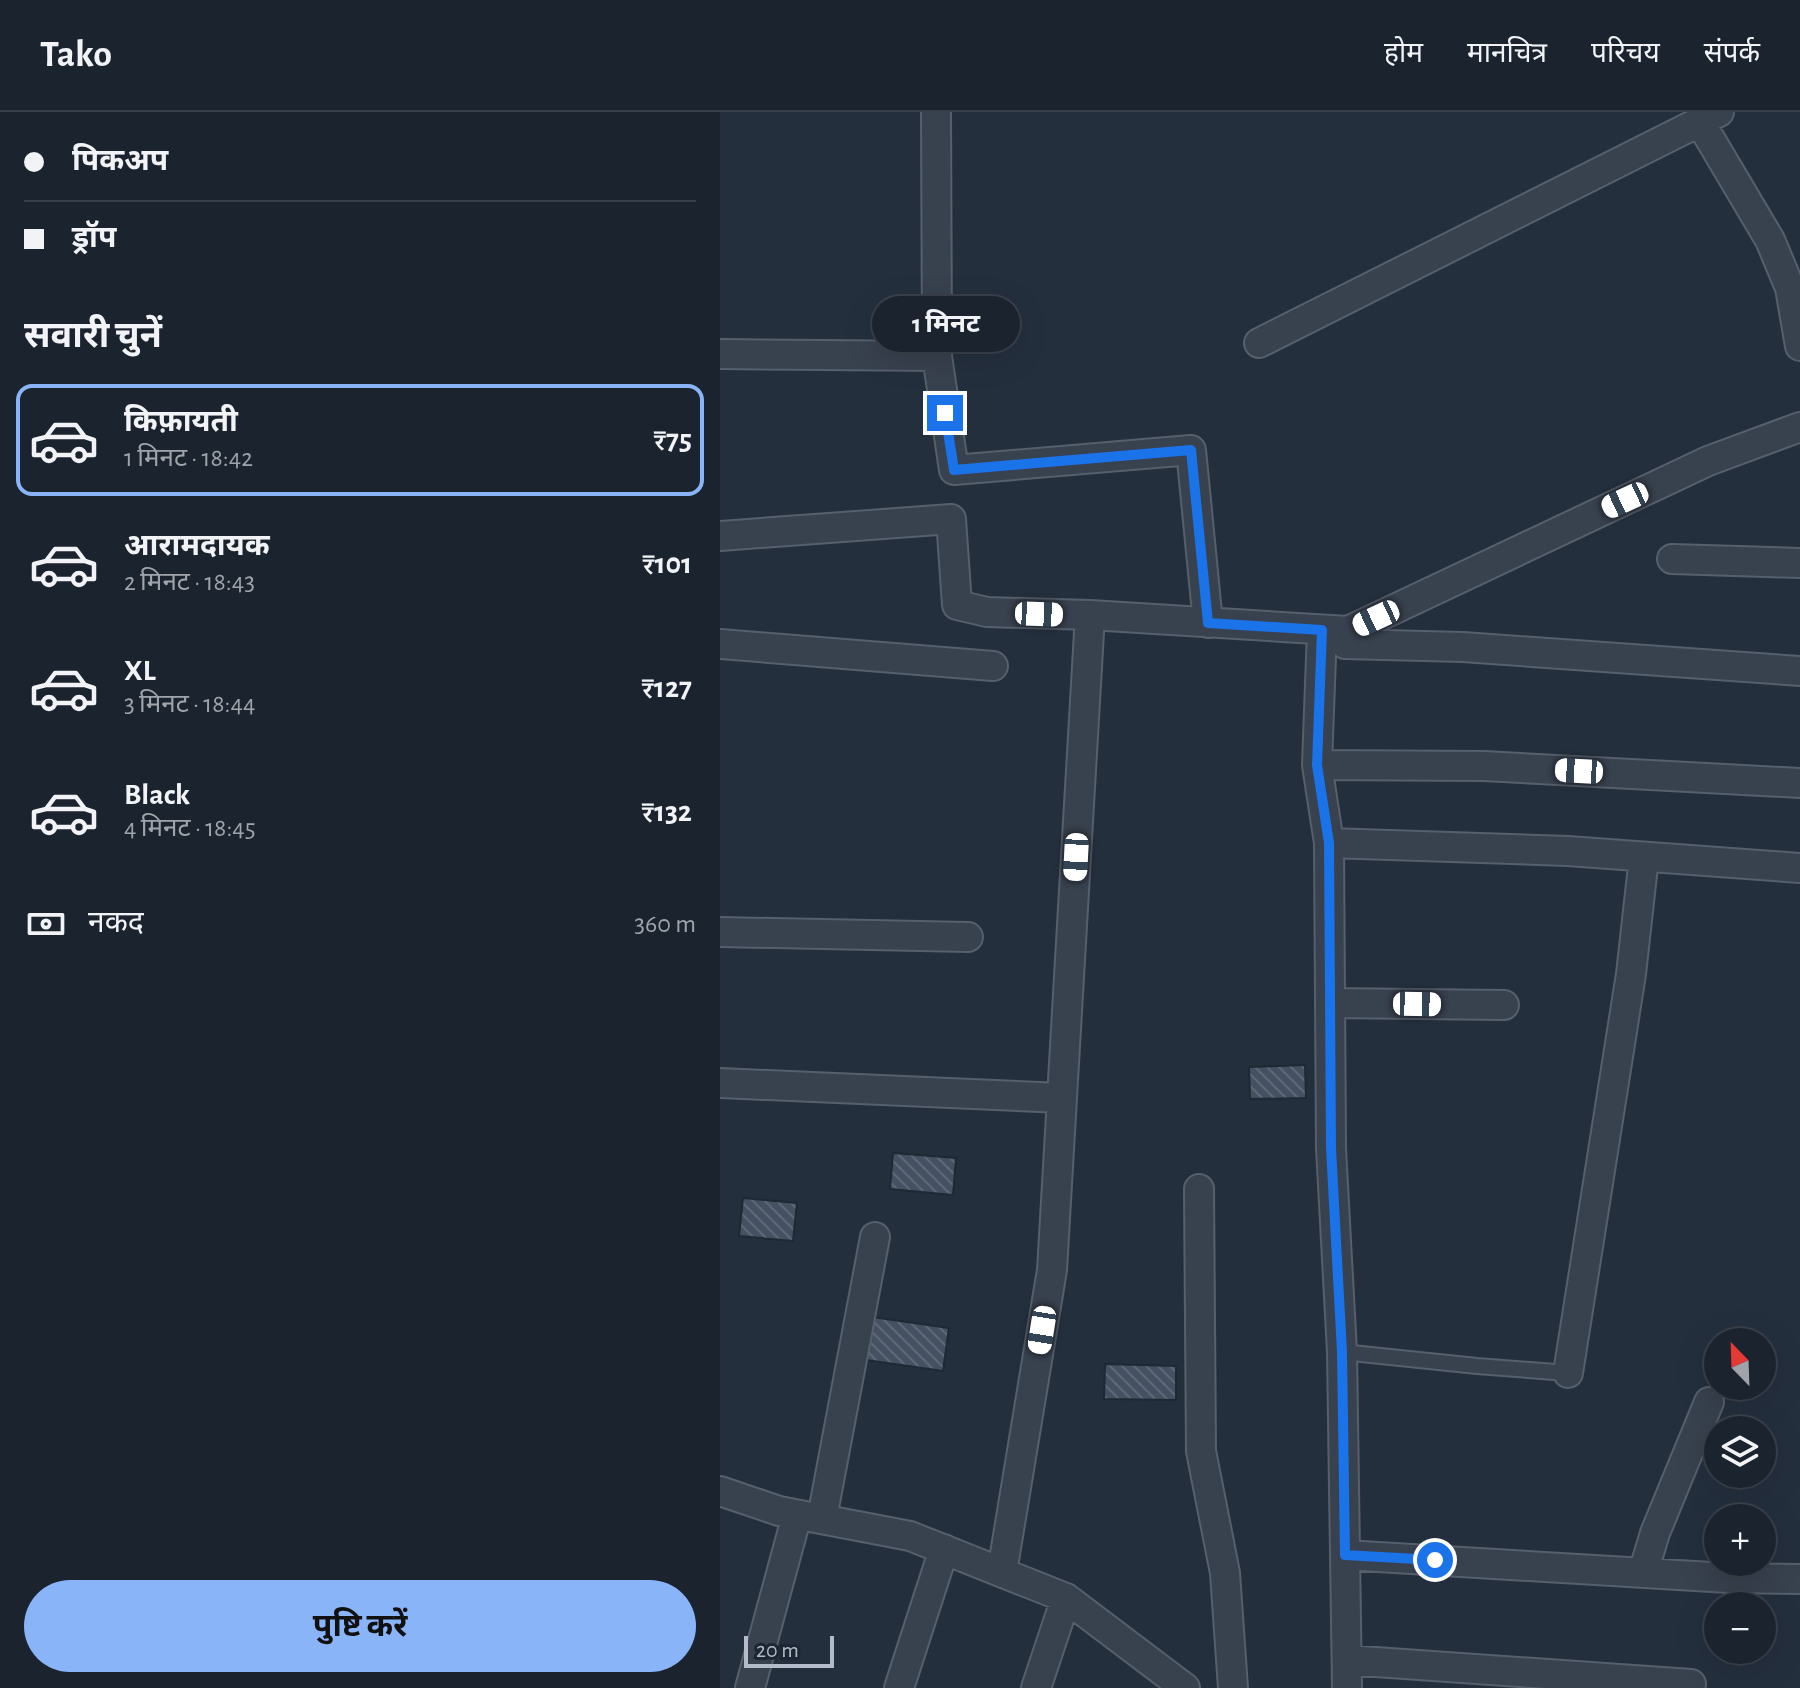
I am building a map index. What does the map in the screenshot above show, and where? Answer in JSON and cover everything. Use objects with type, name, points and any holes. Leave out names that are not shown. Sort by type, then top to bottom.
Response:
[{"type":"street","points":[[936,112],[937,356],[954,470],[1191,450],[1208,623]]},
{"type":"street","points":[[1259,343],[1710,117],[1790,288],[1800,346]]},
{"type":"street","points":[[720,354],[937,356]]},
{"type":"street","points":[[720,536],[951,519],[957,605],[987,612],[1090,615],[1348,631],[1708,461],[1800,427]]},
{"type":"street","points":[[1672,559],[1800,563]]},
{"type":"street","points":[[1002,1572],[1052,1270],[1090,615]]},
{"type":"street","points":[[1329,630],[1345,644],[1463,647],[1800,671]]},
{"type":"street","points":[[1329,630],[1317,765],[1329,843],[1331,1148],[1342,1352],[1347,1674],[1691,1684]]},
{"type":"street","points":[[720,644],[993,666]]},
{"type":"street","points":[[1317,765],[1484,766],[1800,783]]},
{"type":"street","points":[[1329,843],[1568,851],[1800,868]]},
{"type":"street","points":[[1568,1373],[1631,974],[1644,857]]},
{"type":"street","points":[[720,932],[968,937]]},
{"type":"street","points":[[1330,1003],[1504,1005]]},
{"type":"street","points":[[720,1083],[1062,1098]]},
{"type":"street","points":[[1199,1189],[1201,1451],[1225,1573],[1233,1688]]},
{"type":"street","points":[[750,1688],[809,1517],[875,1237]]},
{"type":"street","points":[[1643,1573],[1655,1533],[1709,1402]]},
{"type":"street","points":[[720,1491],[809,1517],[910,1536],[1066,1598],[1182,1687]]},
{"type":"street","points":[[899,1688],[944,1549]]},
{"type":"street","points":[[1345,1555],[1728,1578],[1800,1579]]},
{"type":"street","points":[[1036,1688],[1066,1598]]},
{"type":"lane","points":[[1342,1352],[1568,1373]]},
{"type":"building","points":[[1305,1065],[1306,1098],[1250,1099],[1249,1067]]},
{"type":"building","points":[[893,1153],[956,1158],[953,1195],[890,1189]]},
{"type":"building","points":[[743,1198],[797,1203],[793,1241],[739,1236]]},
{"type":"building","points":[[865,1316],[949,1328],[943,1371],[859,1359]]},
{"type":"building","points":[[1105,1364],[1176,1366],[1176,1400],[1104,1399]]},
{"type":"route","points":[[945,413],[954,470],[1191,450],[1208,623],[1322,630],[1317,765],[1329,843],[1331,1148],[1342,1352],[1345,1555],[1435,1560]]}]
